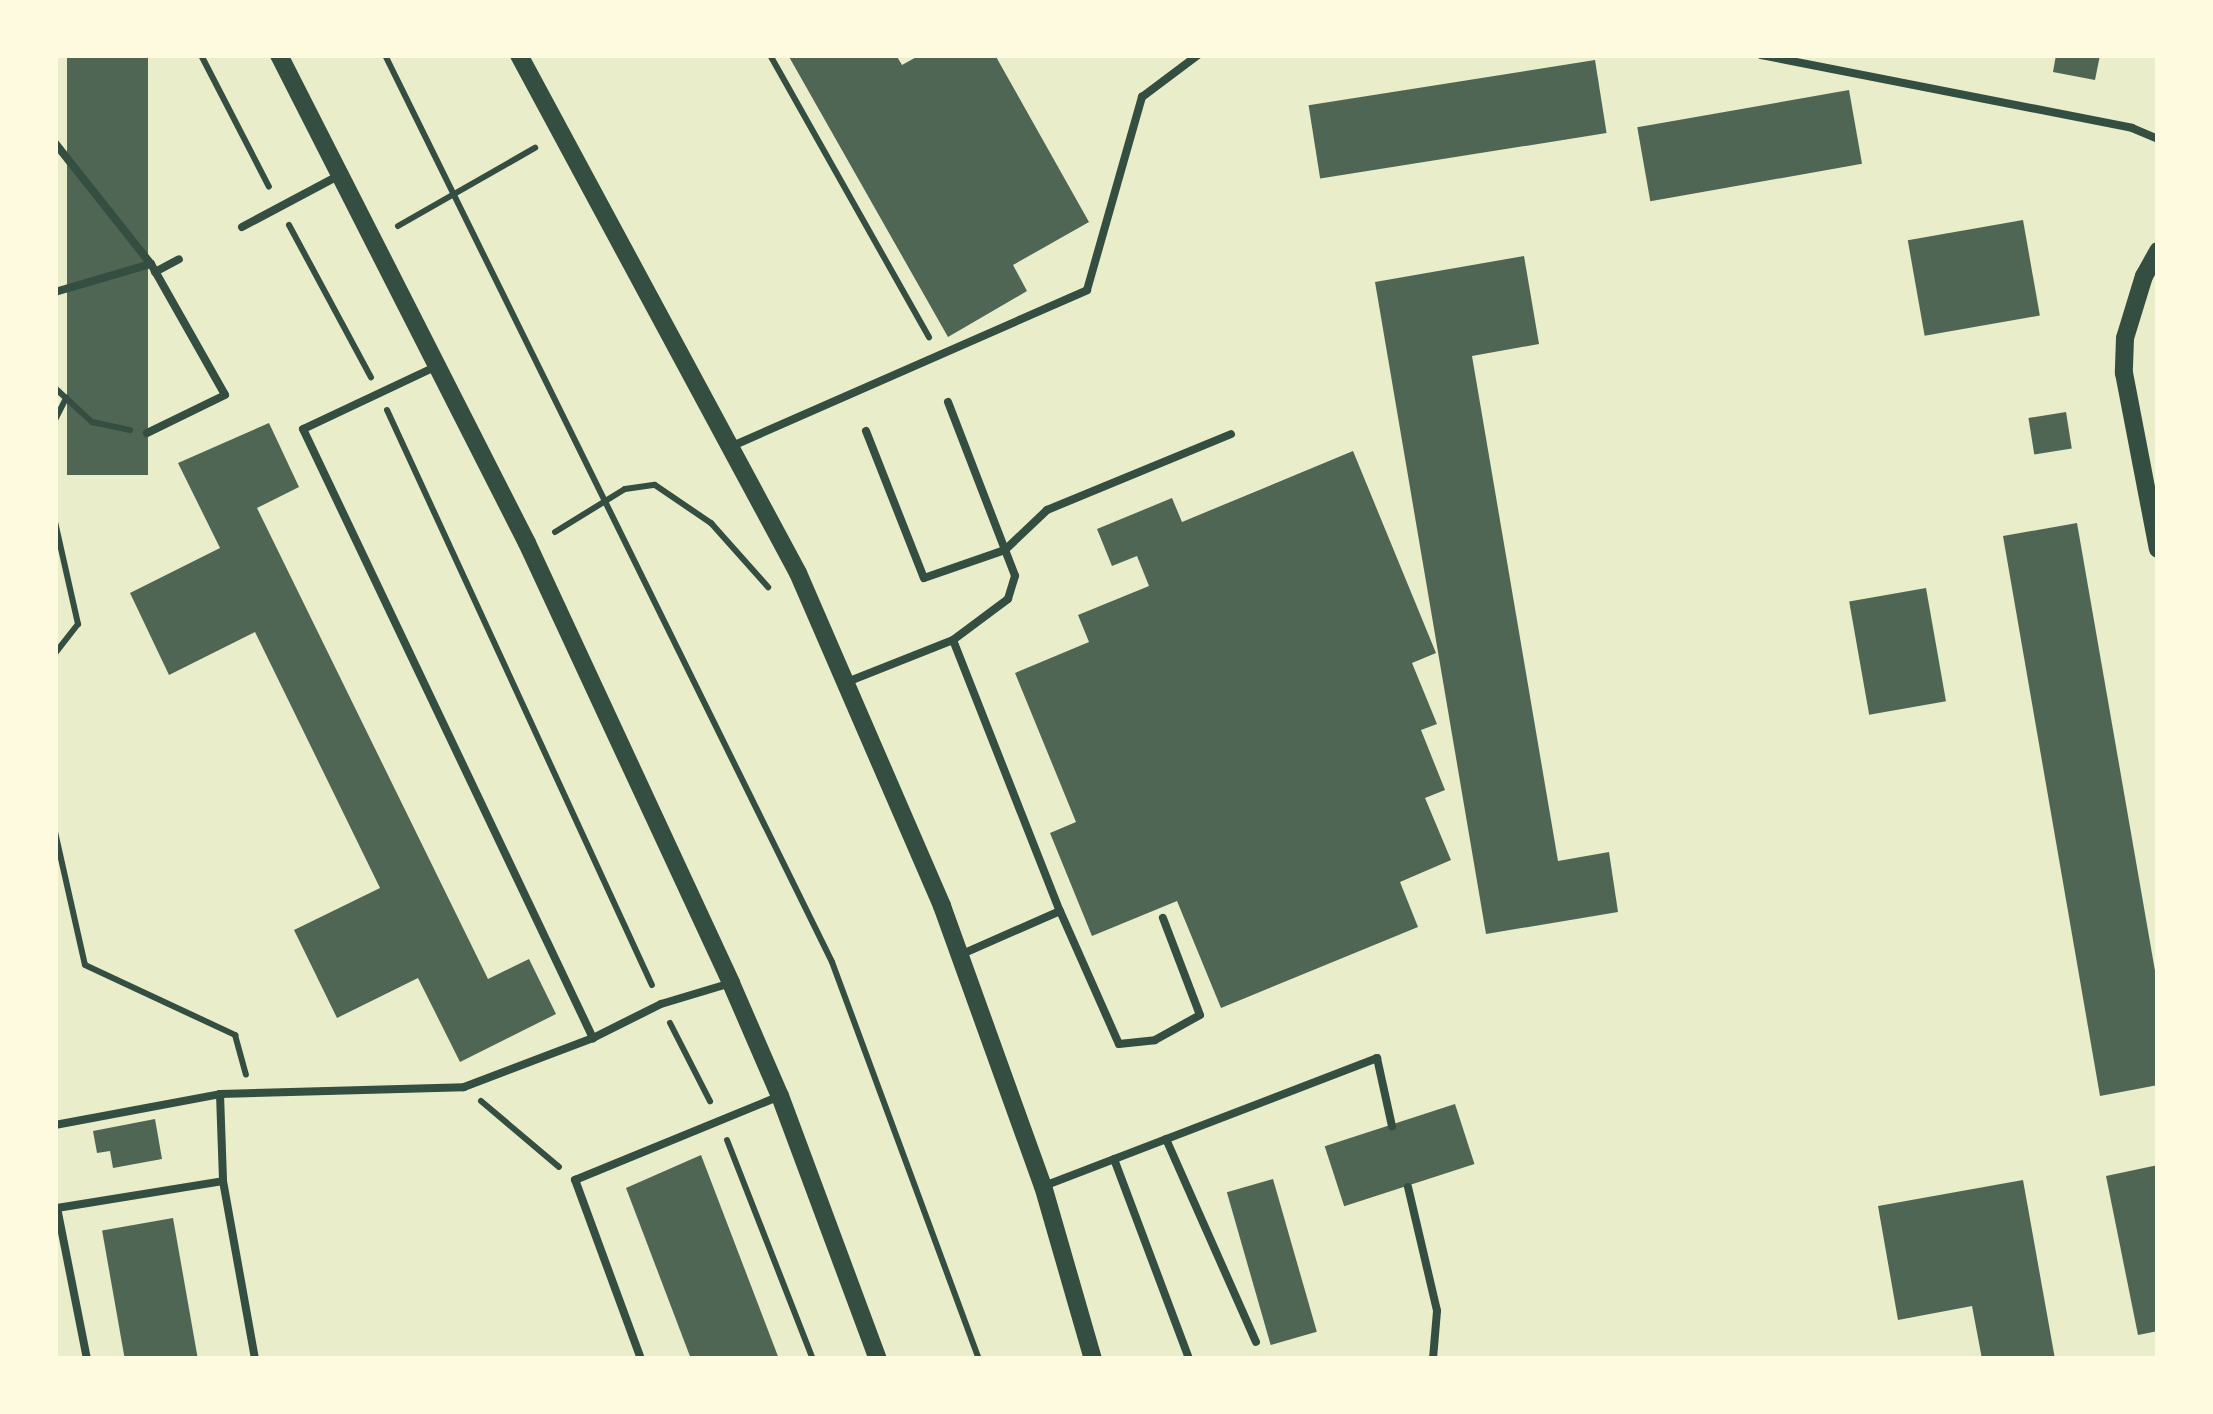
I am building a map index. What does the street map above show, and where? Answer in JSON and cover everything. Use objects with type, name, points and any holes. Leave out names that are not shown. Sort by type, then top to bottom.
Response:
[{"type":"street","points":[[279,55],[527,543],[730,983],[780,1096],[878,1359]]},
{"type":"street","points":[[519,55],[798,572],[960,955],[1043,1186],[1094,1359]]},
{"type":"street","points":[[2158,251],[2144,276],[2125,338],[2124,373],[2158,549]]},
{"type":"lane","points":[[730,447],[1087,290],[1142,97],[1198,55]]},
{"type":"lane","points":[[1761,55],[2132,128],[2158,139]]},
{"type":"lane","points":[[55,145],[153,268],[225,395],[147,433]]},
{"type":"lane","points":[[242,227],[340,176]]},
{"type":"lane","points":[[55,292],[179,260]]},
{"type":"lane","points":[[436,366],[304,429],[593,1038]]},
{"type":"lane","points":[[845,682],[953,640],[1008,599],[1015,576],[948,402]]},
{"type":"lane","points":[[866,431],[924,578],[1005,550],[1047,510],[1231,434]]},
{"type":"lane","points":[[953,640],[1060,911],[1119,1044],[1155,1040],[1200,1015],[1163,918]]},
{"type":"lane","points":[[960,955],[1060,911]]},
{"type":"lane","points":[[55,1125],[220,1094],[464,1087],[593,1038],[660,1004],[730,983]]},
{"type":"lane","points":[[1043,1186],[1377,1058],[1392,1126]]},
{"type":"lane","points":[[220,1094],[223,1182],[255,1359]]},
{"type":"lane","points":[[641,1359],[575,1180],[780,1096]]},
{"type":"lane","points":[[1166,1139],[1256,1342]]},
{"type":"lane","points":[[1114,1158],[1189,1359]]},
{"type":"lane","points":[[58,1208],[223,1182]]},
{"type":"lane","points":[[1408,1187],[1437,1311],[1433,1359]]},
{"type":"lane","points":[[55,1197],[86,1359]]},
{"type":"path","points":[[201,55],[380,394],[660,1004],[719,1119],[813,1359]]},
{"type":"path","points":[[385,55],[832,962],[979,1359]]},
{"type":"path","points":[[770,55],[940,357]]},
{"type":"path","points":[[398,226],[535,148]]},
{"type":"path","points":[[55,388],[92,422],[147,433]]},
{"type":"path","points":[[55,420],[66,398]]},
{"type":"path","points":[[555,532],[625,489],[656,485],[711,524],[768,586]]},
{"type":"path","points":[[55,522],[78,624],[55,652]]},
{"type":"path","points":[[55,832],[85,965],[235,1036],[250,1093]]},
{"type":"path","points":[[464,1087],[575,1180]]},
{"type":"building","points":[[67,55],[148,55],[148,475],[67,475]]},
{"type":"building","points":[[788,55],[896,55],[902,65],[920,55],[995,55],[1089,222],[1013,265],[1027,291],[948,337]]},
{"type":"building","points":[[2056,55],[2100,55],[2095,80],[2053,72]]},
{"type":"building","points":[[1595,60],[1607,133],[1320,178],[1309,105]]},
{"type":"building","points":[[1849,90],[1862,164],[1650,201],[1637,127]]},
{"type":"building","points":[[2023,220],[2040,316],[1925,336],[1908,240]]},
{"type":"building","points":[[1524,256],[1539,344],[1472,356],[1558,861],[1609,852],[1618,912],[1486,934],[1375,282]]},
{"type":"building","points":[[2066,412],[2072,449],[2034,454],[2028,418]]},
{"type":"building","points":[[269,423],[299,487],[257,508],[488,979],[529,959],[556,1014],[460,1062],[418,978],[337,1018],[294,930],[380,888],[255,632],[169,675],[130,593],[220,548],[178,463]]},
{"type":"building","points":[[1353,451],[1436,653],[1412,663],[1437,724],[1421,730],[1445,790],[1425,798],[1451,860],[1400,882],[1418,927],[1221,1008],[1177,901],[1092,936],[1050,833],[1076,822],[1015,673],[1089,642],[1078,615],[1149,586],[1137,556],[1112,566],[1097,529],[1172,498],[1182,522]]},
{"type":"building","points":[[2077,523],[2158,988],[2158,1085],[2100,1096],[2003,536]]},
{"type":"building","points":[[1926,588],[1946,701],[1869,715],[1849,602]]},
{"type":"building","points":[[1455,1104],[1474,1164],[1344,1206],[1325,1146]]},
{"type":"building","points":[[155,1119],[162,1159],[113,1168],[110,1151],[97,1153],[93,1131]]},
{"type":"building","points":[[701,1155],[779,1359],[691,1359],[626,1188]]},
{"type":"building","points":[[2158,1165],[2158,1331],[2138,1335],[2106,1176]]},
{"type":"building","points":[[1273,1179],[1317,1332],[1271,1345],[1227,1192]]},
{"type":"building","points":[[2023,1180],[2055,1359],[1982,1359],[1972,1306],[1898,1320],[1878,1206]]},
{"type":"building","points":[[173,1218],[198,1359],[125,1359],[102,1231]]}]
